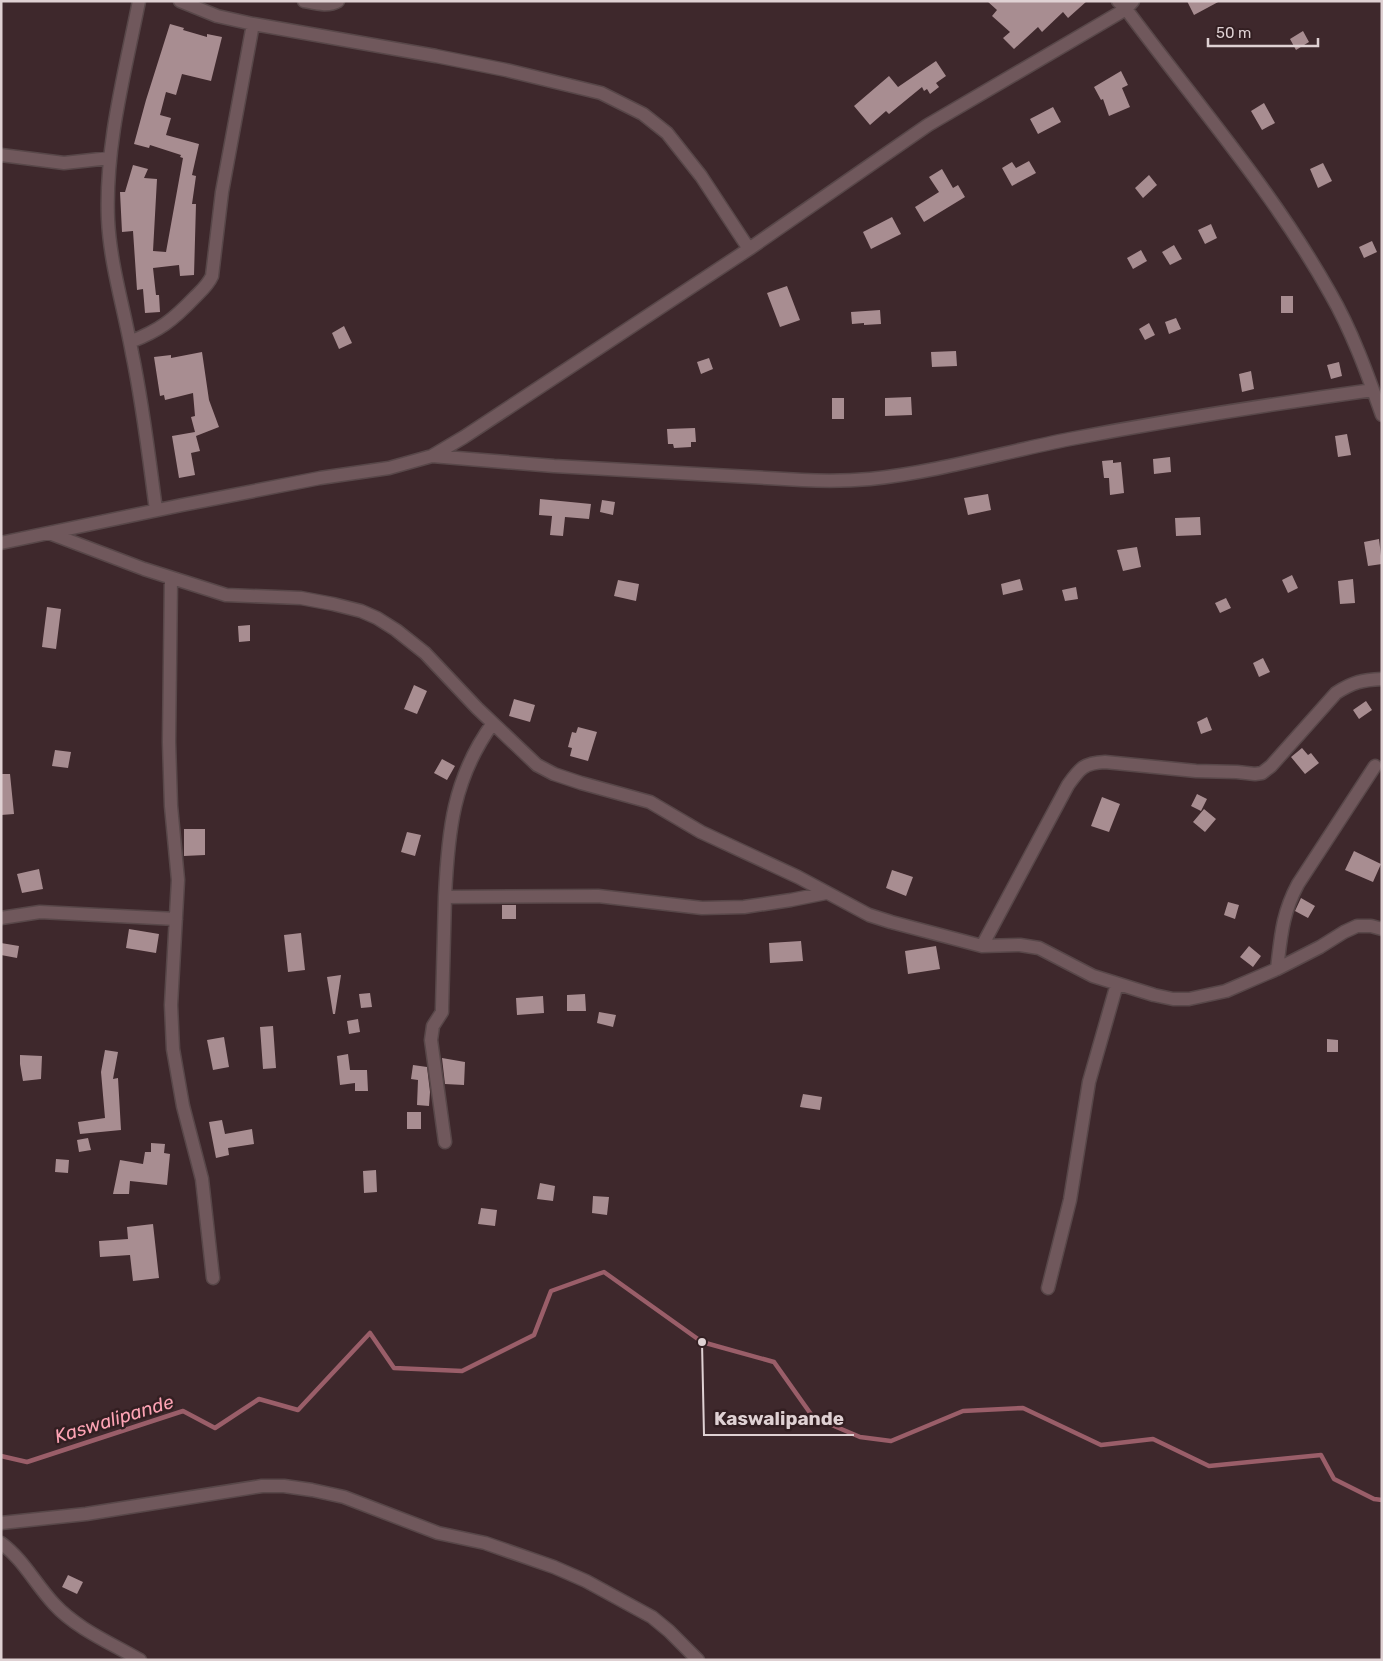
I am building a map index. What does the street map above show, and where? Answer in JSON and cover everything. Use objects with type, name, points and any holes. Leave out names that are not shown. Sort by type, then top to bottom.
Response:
[{"type":"street","points":[[139,1],[110,158],[108,220],[111,255],[130,342],[156,510]]},
{"type":"street","points":[[180,1],[217,16],[253,24],[506,70],[601,92],[643,114],[667,133],[701,176],[749,248]]},
{"type":"street","points":[[304,1],[323,4],[333,4],[338,1]]},
{"type":"street","points":[[1,543],[320,478],[390,468],[432,456],[472,432],[749,248],[928,124],[1126,4],[1262,188],[1305,252],[1330,293],[1354,342],[1382,415]]},
{"type":"street","points":[[130,342],[153,333],[167,324],[206,286],[212,276],[222,192],[253,24]]},
{"type":"street","points":[[1,155],[64,163],[110,158]]},
{"type":"street","points":[[432,456],[554,466],[802,480],[862,480],[937,468],[1139,427],[1259,406],[1373,390]]},
{"type":"street","points":[[49,533],[171,578],[226,595],[302,598],[361,611],[378,618],[425,653],[537,765],[554,774],[581,783],[650,802],[701,832],[879,918],[982,946],[1020,945],[1038,948],[1093,976],[1164,997],[1189,999],[1226,991],[1277,969],[1357,926],[1370,926],[1382,929]]},
{"type":"street","points":[[171,578],[169,742],[171,806],[178,880],[171,1005],[173,1048],[178,1084],[202,1179],[213,1278]]},
{"type":"street","points":[[982,946],[1068,785],[1084,766],[1093,762],[1105,762],[1196,771],[1262,773],[1271,766],[1336,693],[1358,681],[1382,679]]},
{"type":"street","points":[[445,1142],[432,1056],[431,1035],[442,1008],[445,897],[451,821],[457,795],[467,768],[478,744],[493,723]]},
{"type":"street","points":[[1277,969],[1284,915],[1289,901],[1298,884],[1375,766]]},
{"type":"street","points":[[445,897],[598,896],[702,908],[744,907],[826,893]]},
{"type":"street","points":[[1,918],[40,912],[176,919]]},
{"type":"street","points":[[1048,1288],[1070,1200],[1089,1082],[1117,984]]},
{"type":"street","points":[[1,1523],[86,1514],[262,1486],[284,1486],[312,1490],[344,1498],[438,1533],[485,1543],[519,1554],[586,1581],[628,1602],[652,1617],[698,1660]]},
{"type":"street","points":[[1,1543],[19,1560],[53,1604],[65,1615],[100,1638],[140,1660]]},
{"type":"building","points":[[987,1],[1087,1],[1068,18],[1063,12],[1042,32],[1038,27],[1014,49],[1003,38],[1010,32],[992,16],[997,10]]},
{"type":"building","points":[[1187,1],[1220,1],[1194,15]]},
{"type":"building","points":[[170,24],[207,37],[207,34],[222,37],[211,81],[182,74],[176,95],[166,92],[160,115],[171,118],[166,135],[199,144],[192,175],[196,176],[192,204],[196,204],[194,275],[180,276],[179,265],[153,268],[156,295],[159,295],[160,312],[145,313],[143,289],[137,290],[133,231],[122,232],[120,192],[125,192],[133,165],[148,169],[144,178],[157,179],[153,251],[166,252],[183,158],[180,157],[181,155],[150,145],[149,148],[134,144]]},
{"type":"building","points":[[1303,31],[1309,42],[1296,50],[1290,39]]},
{"type":"building","points":[[936,61],[946,76],[936,83],[939,87],[930,94],[927,89],[924,91],[922,87],[889,114],[886,111],[870,125],[854,106],[889,76],[898,87]]},
{"type":"building","points":[[1121,71],[1128,85],[1122,88],[1130,107],[1109,116],[1103,99],[1101,100],[1094,87]]},
{"type":"building","points":[[1264,103],[1275,123],[1262,130],[1251,111]]},
{"type":"building","points":[[1053,107],[1061,122],[1038,134],[1030,119]]},
{"type":"building","points":[[1029,161],[1036,173],[1012,186],[1002,168],[1012,162],[1016,168]]},
{"type":"building","points":[[1323,163],[1332,181],[1318,188],[1310,169]]},
{"type":"building","points":[[942,169],[953,188],[958,185],[965,197],[924,222],[915,207],[939,192],[929,177]]},
{"type":"building","points":[[1149,175],[1157,185],[1143,198],[1135,188]]},
{"type":"building","points":[[892,217],[901,234],[871,249],[863,232]]},
{"type":"building","points":[[1211,224],[1217,238],[1205,244],[1198,230]]},
{"type":"building","points":[[1372,241],[1377,252],[1364,258],[1359,247]]},
{"type":"building","points":[[1174,245],[1182,259],[1170,265],[1162,252]]},
{"type":"building","points":[[1141,250],[1147,261],[1133,269],[1127,258]]},
{"type":"building","points":[[787,286],[800,320],[780,327],[767,293]]},
{"type":"building","points":[[1281,296],[1293,296],[1293,313],[1281,313]]},
{"type":"building","points":[[880,310],[881,324],[852,324],[851,312]]},
{"type":"building","points":[[1176,318],[1181,329],[1169,334],[1165,322]]},
{"type":"building","points":[[1149,323],[1155,335],[1145,340],[1139,329]]},
{"type":"building","points":[[344,326],[352,343],[339,349],[332,333]]},
{"type":"building","points":[[956,351],[957,366],[932,367],[931,352]]},
{"type":"building","points":[[202,352],[209,400],[219,427],[196,436],[200,451],[191,453],[195,475],[179,478],[172,436],[195,432],[191,417],[195,416],[193,393],[165,400],[164,395],[160,396],[154,357],[171,355],[171,358]]},
{"type":"building","points":[[709,358],[713,369],[701,374],[697,362]]},
{"type":"building","points":[[1339,362],[1342,376],[1331,379],[1327,365]]},
{"type":"building","points":[[1251,371],[1254,389],[1242,392],[1239,374]]},
{"type":"building","points":[[911,397],[912,415],[885,416],[885,398]]},
{"type":"building","points":[[832,398],[844,398],[844,419],[832,419]]},
{"type":"building","points":[[695,428],[696,442],[691,442],[691,447],[674,448],[673,444],[668,444],[667,429]]},
{"type":"building","points":[[1347,434],[1351,455],[1338,457],[1335,436]]},
{"type":"building","points":[[1170,457],[1171,472],[1154,474],[1153,459]]},
{"type":"building","points":[[1113,460],[1113,463],[1121,462],[1124,493],[1110,495],[1109,478],[1104,478],[1102,461]]},
{"type":"building","points":[[988,494],[991,510],[968,515],[964,498]]},
{"type":"building","points":[[540,499],[591,504],[589,519],[565,517],[563,536],[550,535],[552,516],[539,515]]},
{"type":"building","points":[[602,500],[615,502],[613,515],[600,512]]},
{"type":"building","points":[[1200,517],[1201,535],[1176,536],[1175,518]]},
{"type":"building","points":[[1379,539],[1382,564],[1368,566],[1364,542]]},
{"type":"building","points":[[1137,547],[1141,567],[1123,571],[1117,550]]},
{"type":"building","points":[[1292,575],[1298,588],[1288,593],[1282,580]]},
{"type":"building","points":[[1020,579],[1023,590],[1003,595],[1001,584]]},
{"type":"building","points":[[1353,579],[1355,603],[1340,604],[1338,581]]},
{"type":"building","points":[[618,580],[639,584],[636,601],[614,596]]},
{"type":"building","points":[[1076,587],[1078,599],[1065,601],[1062,590]]},
{"type":"building","points":[[1226,598],[1231,608],[1220,613],[1215,603]]},
{"type":"building","points":[[47,607],[61,609],[56,649],[42,647]]},
{"type":"building","points":[[250,625],[250,641],[239,642],[238,626]]},
{"type":"building","points":[[1263,658],[1270,672],[1259,677],[1253,663]]},
{"type":"building","points":[[414,685],[427,691],[417,714],[404,709]]},
{"type":"building","points":[[514,699],[535,705],[530,722],[509,716]]},
{"type":"building","points":[[1366,701],[1372,710],[1359,719],[1353,710]]},
{"type":"building","points":[[1207,717],[1212,730],[1201,734],[1197,722]]},
{"type":"building","points":[[578,727],[597,732],[588,761],[570,756],[572,748],[568,747],[572,732],[576,733]]},
{"type":"building","points":[[1302,748],[1308,755],[1311,753],[1319,763],[1305,774],[1291,757]]},
{"type":"building","points":[[55,750],[71,752],[68,768],[52,766]]},
{"type":"building","points":[[442,759],[455,766],[447,780],[434,773]]},
{"type":"building","points":[[1,774],[10,774],[14,814],[1,815]]},
{"type":"building","points":[[1197,794],[1207,799],[1201,811],[1191,806]]},
{"type":"building","points":[[1102,797],[1120,804],[1109,832],[1091,826]]},
{"type":"building","points":[[1204,809],[1216,819],[1205,832],[1193,822]]},
{"type":"building","points":[[184,829],[205,829],[205,855],[184,856]]},
{"type":"building","points":[[407,832],[421,835],[415,856],[401,852]]},
{"type":"building","points":[[1354,851],[1381,864],[1373,882],[1345,870]]},
{"type":"building","points":[[39,869],[43,889],[22,893],[17,874]]},
{"type":"building","points":[[892,870],[913,877],[906,896],[886,888]]},
{"type":"building","points":[[1301,898],[1315,906],[1308,918],[1295,911]]},
{"type":"building","points":[[1228,902],[1239,905],[1235,919],[1224,915]]},
{"type":"building","points":[[502,905],[516,905],[516,919],[502,919]]},
{"type":"building","points":[[129,929],[159,934],[156,953],[126,948]]},
{"type":"building","points":[[301,933],[305,970],[288,972],[284,935]]},
{"type":"building","points":[[801,941],[803,961],[770,963],[769,943]]},
{"type":"building","points":[[1,943],[19,946],[17,958],[1,955]]},
{"type":"building","points":[[936,946],[940,969],[908,974],[905,951]]},
{"type":"building","points":[[1249,946],[1261,956],[1253,967],[1240,957]]},
{"type":"building","points":[[341,975],[335,1014],[333,1014],[327,977]]},
{"type":"building","points":[[370,993],[372,1007],[361,1008],[359,994]]},
{"type":"building","points":[[585,994],[586,1011],[567,1011],[567,995]]},
{"type":"building","points":[[543,996],[544,1013],[517,1015],[516,998]]},
{"type":"building","points":[[599,1012],[616,1015],[613,1027],[597,1023]]},
{"type":"building","points":[[358,1019],[360,1032],[349,1034],[347,1021]]},
{"type":"building","points":[[273,1026],[276,1068],[263,1069],[260,1027]]},
{"type":"building","points":[[224,1037],[229,1067],[213,1070],[207,1040]]},
{"type":"building","points":[[1327,1039],[1338,1040],[1338,1052],[1327,1052]]},
{"type":"building","points":[[105,1050],[118,1052],[113,1079],[118,1078],[121,1130],[80,1134],[78,1122],[105,1118],[101,1072]]},
{"type":"building","points":[[348,1054],[350,1070],[367,1070],[368,1091],[355,1091],[355,1083],[340,1085],[337,1056]]},
{"type":"building","points":[[20,1055],[42,1056],[41,1079],[23,1081]]},
{"type":"building","points":[[442,1058],[465,1062],[464,1085],[445,1084]]},
{"type":"building","points":[[413,1065],[427,1067],[430,1092],[429,1106],[417,1105],[418,1080],[411,1079]]},
{"type":"building","points":[[803,1094],[822,1097],[820,1110],[800,1107]]},
{"type":"building","points":[[407,1112],[421,1112],[421,1129],[407,1129]]},
{"type":"building","points":[[222,1120],[225,1134],[252,1129],[254,1144],[228,1148],[229,1155],[216,1158],[209,1122]]},
{"type":"building","points":[[88,1138],[91,1150],[79,1152],[77,1140]]},
{"type":"building","points":[[151,1143],[165,1144],[164,1153],[170,1154],[167,1185],[130,1181],[129,1194],[113,1194],[120,1160],[143,1164],[145,1152],[151,1152]]},
{"type":"building","points":[[56,1159],[69,1160],[68,1173],[55,1172]]},
{"type":"building","points":[[376,1170],[377,1192],[364,1193],[363,1171]]},
{"type":"building","points":[[540,1183],[555,1186],[553,1201],[537,1199]]},
{"type":"building","points":[[593,1196],[609,1197],[607,1215],[592,1213]]},
{"type":"building","points":[[481,1208],[497,1210],[495,1226],[478,1224]]},
{"type":"building","points":[[153,1224],[159,1278],[133,1281],[130,1255],[100,1257],[99,1241],[128,1239],[127,1227]]},
{"type":"building","points":[[68,1575],[83,1582],[77,1594],[62,1587]]},
{"type":"waterway","name":"Kaswalipande","points":[[1,1456],[27,1462],[183,1411],[215,1428],[259,1399],[298,1410],[370,1333],[394,1368],[462,1371],[534,1335],[551,1291],[604,1272],[702,1342],[774,1362],[813,1417],[860,1437],[891,1441],[963,1411],[1023,1408],[1101,1445],[1153,1439],[1209,1466],[1321,1455],[1334,1479],[1374,1499],[1382,1500]]},
{"type":"place","name":"Kaswalipande","points":[[702,1342]]}]
